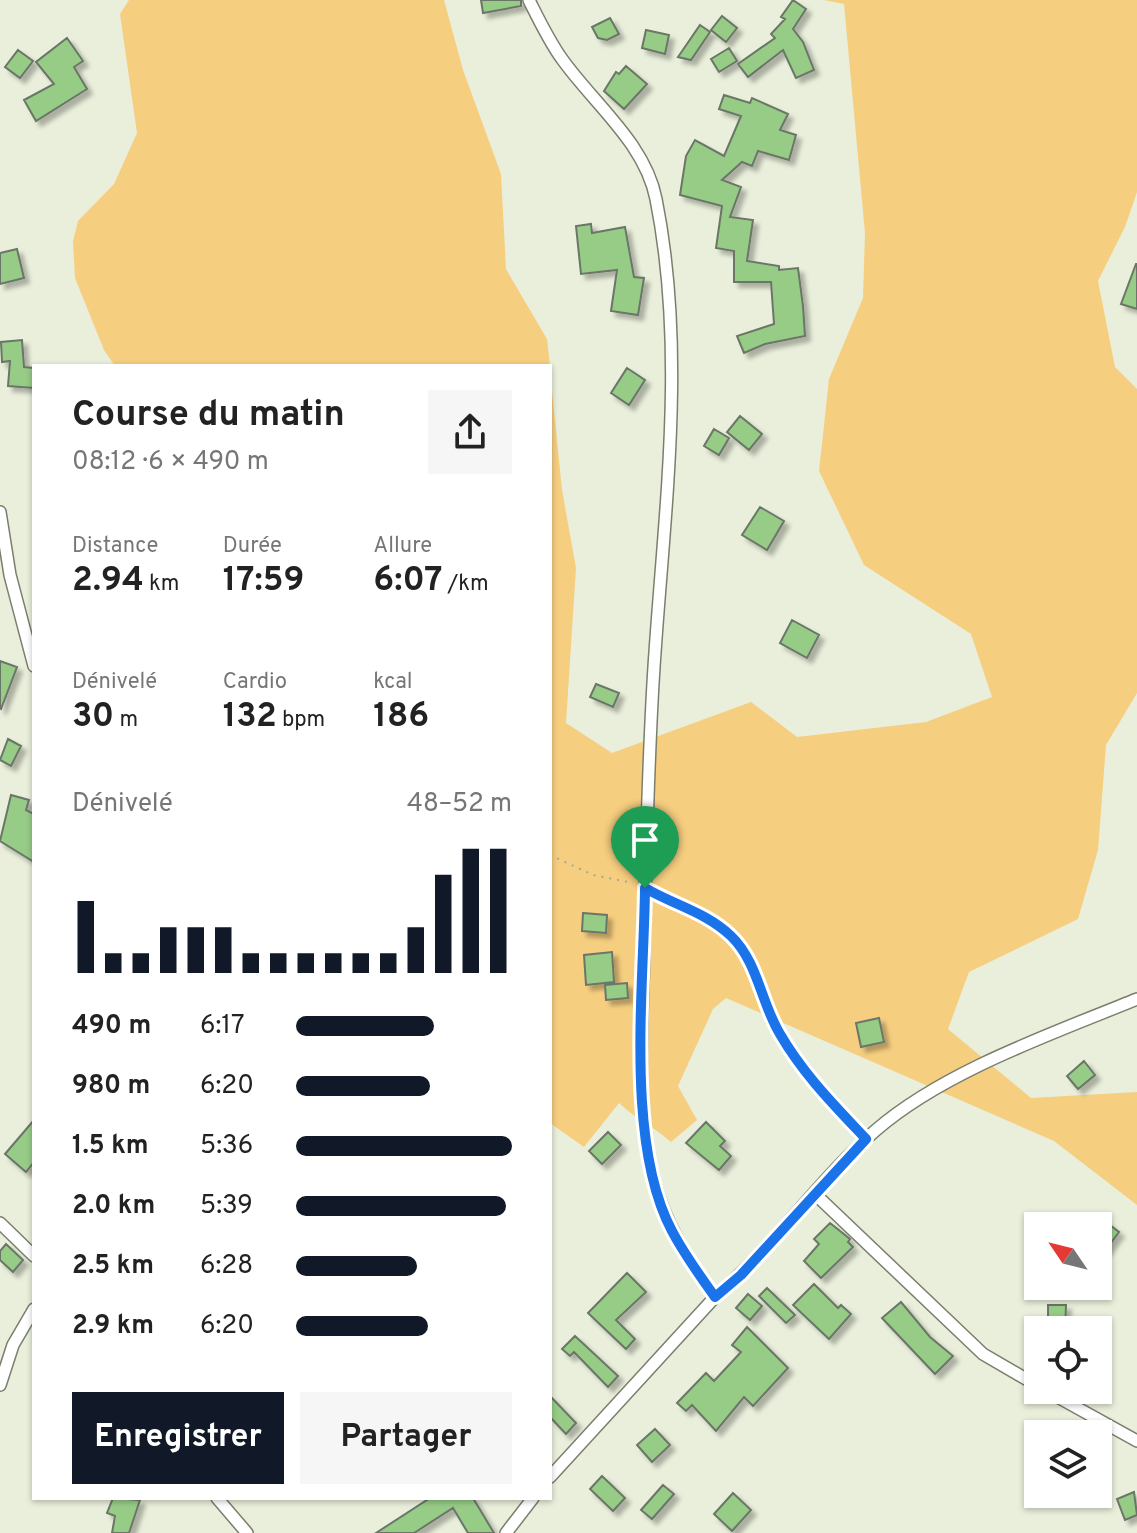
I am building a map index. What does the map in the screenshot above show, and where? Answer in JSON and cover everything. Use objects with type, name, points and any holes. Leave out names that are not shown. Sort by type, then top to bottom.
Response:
[{"type":"street","points":[[529,0],[562,59],[638,154],[650,175],[661,229],[671,333],[670,483],[654,667],[645,888],[643,1014],[647,1145],[652,1176],[672,1231],[715,1297]]},
{"type":"street","points":[[0,512],[10,575],[32,658]]},
{"type":"street","points":[[645,888],[699,912],[731,936],[749,958],[779,1033],[822,1093],[866,1139]]},
{"type":"street","points":[[552,1475],[866,1139],[920,1098],[1026,1044],[1137,999]]},
{"type":"street","points":[[815,1194],[983,1354],[1024,1378]]},
{"type":"street","points":[[0,1223],[32,1254]]},
{"type":"street","points":[[0,1385],[13,1345],[32,1312]]},
{"type":"street","points":[[1070,1404],[1137,1441]]},
{"type":"street","points":[[219,1500],[247,1533]]},
{"type":"street","points":[[506,1533],[531,1500]]},
{"type":"path","points":[[552,856],[593,875],[621,878],[645,888]]},
{"type":"shaded area","points":[[129,0],[444,0],[463,70],[501,174],[506,269],[547,339],[550,364],[114,364],[104,350],[75,278],[73,241],[78,221],[114,184],[137,133],[120,14]]},
{"type":"shaded area","points":[[824,0],[1137,0],[1137,192],[1125,227],[1098,281],[1115,367],[1137,389],[1137,693],[1106,745],[1098,850],[1078,919],[969,972],[948,1029],[1031,1098],[1137,1092],[1137,1205],[1054,1141],[726,998],[713,1009],[678,1086],[697,1120],[671,1142],[619,1103],[584,1147],[552,1124],[552,391],[562,490],[576,568],[566,723],[612,753],[751,702],[797,737],[926,722],[992,697],[971,634],[864,565],[819,471],[829,379],[863,298],[865,233],[844,4]]},
{"type":"building","points":[[481,0],[521,0],[521,6],[483,13]]},
{"type":"building","points":[[793,0],[806,9],[793,29],[803,42],[814,70],[796,78],[783,50],[748,77],[738,64],[775,38],[771,34],[785,19],[781,17]]},
{"type":"building","points":[[722,16],[737,28],[726,42],[711,30]]},
{"type":"building","points":[[610,18],[619,34],[607,40],[598,38],[592,27]]},
{"type":"building","points":[[700,25],[710,32],[691,60],[678,57]]},
{"type":"building","points":[[646,30],[669,35],[665,54],[642,48]]},
{"type":"building","points":[[67,38],[83,61],[74,67],[87,89],[36,121],[24,100],[54,84],[36,62]]},
{"type":"building","points":[[729,48],[737,61],[719,72],[711,59]]},
{"type":"building","points":[[18,50],[33,61],[20,78],[5,67]]},
{"type":"building","points":[[626,66],[647,84],[624,109],[604,91],[616,72],[619,74]]},
{"type":"building","points":[[724,95],[750,103],[752,98],[788,114],[780,130],[796,135],[789,160],[758,151],[752,166],[742,162],[722,180],[741,187],[730,217],[753,220],[747,261],[779,266],[779,270],[798,268],[803,306],[805,336],[765,344],[744,353],[737,336],[774,324],[771,282],[734,282],[734,251],[716,248],[722,206],[680,195],[686,156],[695,140],[724,156],[741,116],[719,109]]},
{"type":"building","points":[[591,224],[592,233],[625,227],[634,277],[644,278],[638,315],[611,311],[617,270],[581,274],[576,226]]},
{"type":"building","points":[[17,249],[24,278],[0,284],[0,253]]},
{"type":"building","points":[[1137,264],[1137,309],[1121,304]]},
{"type":"building","points":[[22,340],[24,367],[32,368],[32,388],[8,386],[10,361],[2,362],[1,342]]},
{"type":"building","points":[[627,368],[645,380],[629,405],[611,393]]},
{"type":"building","points":[[740,416],[762,434],[749,450],[727,432]]},
{"type":"building","points":[[714,429],[729,438],[719,455],[704,446]]},
{"type":"building","points":[[760,507],[784,521],[767,550],[742,535]]},
{"type":"building","points":[[792,620],[819,635],[807,658],[780,643]]},
{"type":"building","points":[[0,661],[17,667],[1,709],[0,708]]},
{"type":"building","points":[[596,684],[619,693],[613,707],[590,697]]},
{"type":"building","points":[[8,739],[21,746],[11,766],[0,760]]},
{"type":"building","points":[[11,795],[29,800],[26,810],[32,813],[32,861],[0,841]]},
{"type":"building","points":[[583,913],[607,915],[606,933],[582,931]]},
{"type":"building","points":[[612,952],[614,982],[586,985],[584,955]]},
{"type":"building","points":[[627,983],[628,998],[606,1000],[605,985]]},
{"type":"building","points":[[879,1018],[884,1042],[861,1047],[856,1023]]},
{"type":"building","points":[[1084,1061],[1095,1075],[1078,1089],[1067,1076]]},
{"type":"building","points":[[32,1122],[32,1164],[26,1172],[5,1154]]},
{"type":"building","points":[[706,1122],[725,1141],[720,1146],[731,1156],[719,1170],[686,1143]]},
{"type":"building","points":[[608,1132],[621,1145],[602,1164],[589,1151]]},
{"type":"building","points":[[830,1223],[850,1239],[848,1242],[853,1247],[821,1278],[804,1261],[819,1244],[814,1239]]},
{"type":"building","points":[[1112,1227],[1119,1232],[1112,1242]]},
{"type":"building","points":[[6,1244],[23,1260],[13,1272],[0,1260],[0,1251]]},
{"type":"building","points":[[627,1273],[646,1292],[616,1320],[635,1339],[626,1349],[588,1313]]},
{"type":"building","points":[[814,1284],[838,1308],[841,1305],[851,1314],[829,1339],[793,1305]]},
{"type":"building","points":[[767,1288],[795,1315],[786,1323],[759,1296]]},
{"type":"building","points":[[748,1294],[762,1306],[750,1320],[736,1308]]},
{"type":"building","points":[[901,1302],[930,1337],[953,1356],[935,1374],[882,1318]]},
{"type":"building","points":[[1048,1305],[1066,1305],[1066,1316],[1048,1316]]},
{"type":"building","points":[[747,1327],[788,1368],[753,1406],[744,1397],[716,1431],[692,1405],[686,1411],[677,1403],[706,1373],[714,1381],[741,1352],[732,1345]]},
{"type":"building","points":[[575,1336],[618,1376],[608,1387],[574,1352],[570,1356],[562,1349]]},
{"type":"building","points":[[552,1398],[576,1423],[566,1434],[552,1419]]},
{"type":"building","points":[[655,1429],[670,1445],[652,1462],[637,1445]]},
{"type":"building","points":[[602,1476],[625,1498],[613,1511],[590,1489]]},
{"type":"building","points":[[663,1485],[674,1494],[652,1519],[641,1510]]},
{"type":"building","points":[[1134,1492],[1137,1515],[1125,1520],[1117,1499]]},
{"type":"building","points":[[733,1493],[751,1510],[732,1531],[714,1514]]},
{"type":"building","points":[[112,1500],[140,1500],[129,1533],[112,1533],[115,1516],[107,1513]]},
{"type":"building","points":[[427,1500],[474,1500],[494,1533],[468,1533],[453,1508],[414,1533],[376,1533]]},
{"type":"route","points":[[645,888],[699,912],[731,936],[749,958],[779,1033],[822,1093],[866,1139],[741,1275],[715,1297],[672,1231],[652,1176],[643,1108],[645,888]]}]
